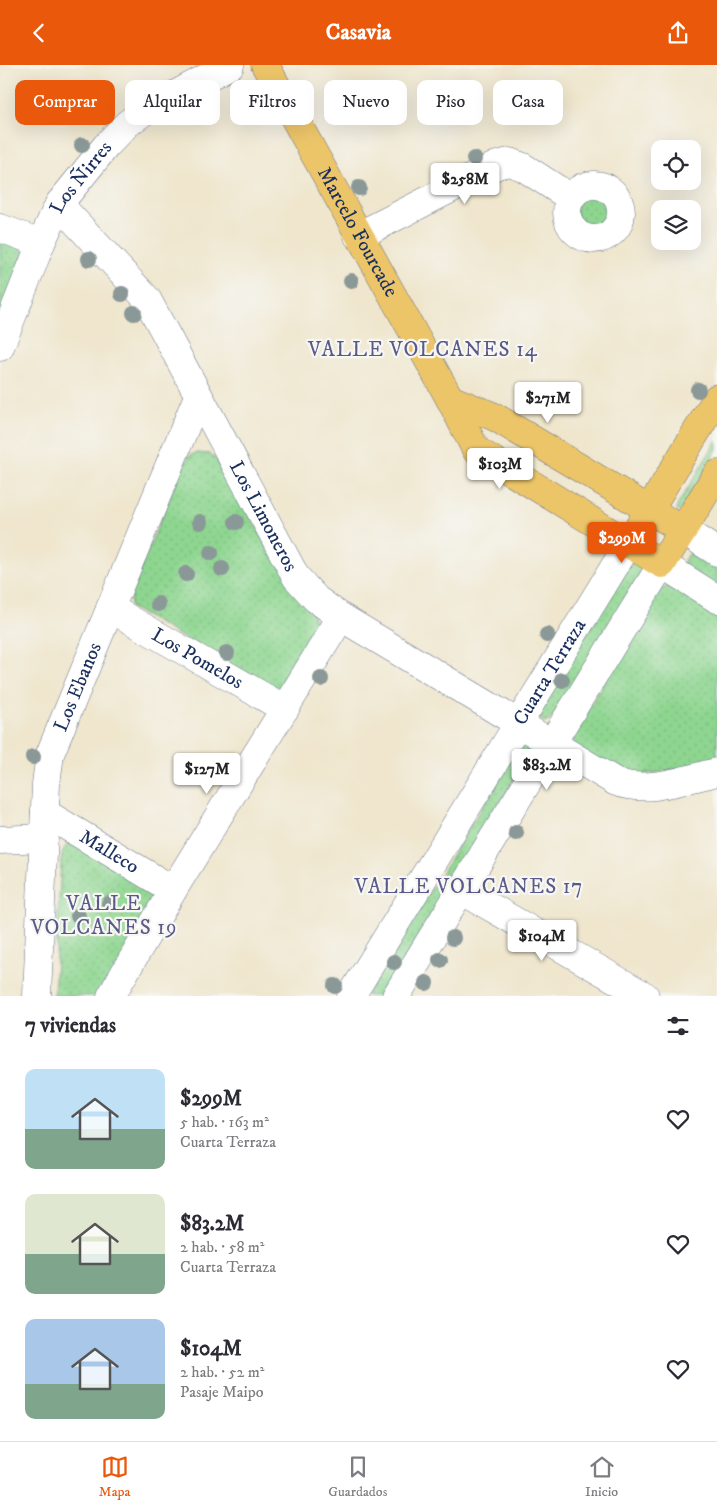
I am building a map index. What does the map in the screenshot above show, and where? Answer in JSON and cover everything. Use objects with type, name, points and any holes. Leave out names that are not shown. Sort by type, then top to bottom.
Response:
[{"type":"main road","name":"Marcelo Fourcade","points":[[265,65],[450,399],[476,450],[662,564]]},
{"type":"main road","name":"Cuarta Terraza","points":[[629,543],[717,398]]},
{"type":"main road","points":[[450,399],[495,417],[683,531]]},
{"type":"main road","name":"Cuarta Terraza","points":[[662,564],[717,474]]},
{"type":"street","name":"Los Ñirres","points":[[0,347],[41,243],[59,205],[106,146],[127,124],[143,111],[230,65]]},
{"type":"street","points":[[358,235],[497,165],[509,162],[523,167],[571,198]]},
{"type":"street","name":"Los Limoneros","points":[[59,205],[147,299],[296,577],[316,599],[342,617],[616,782],[632,787],[648,787],[717,771]]},
{"type":"street","points":[[0,228],[41,243]]},
{"type":"street","name":"Los Ebanos","points":[[37,996],[46,784],[50,754],[198,396]]},
{"type":"street","points":[[683,531],[717,552]]},
{"type":"street","name":"Cuarta Terraza","points":[[351,996],[629,543]]},
{"type":"street","name":"Cuarta Terraza","points":[[396,996],[662,564]]},
{"type":"street","name":"Marcelo Fourcade","points":[[662,564],[717,599]]},
{"type":"street","name":"Los Pomelos","points":[[110,608],[285,709]]},
{"type":"street","points":[[111,996],[173,890],[342,617]]},
{"type":"street","points":[[0,840],[44,826]]},
{"type":"street","name":"Malleco","points":[[44,826],[173,890]]},
{"type":"street","points":[[461,890],[645,996]]},
{"type":"green space","points":[[594,194],[601,195],[607,199],[611,205],[611,219],[607,225],[601,229],[594,230],[587,229],[581,225],[577,219],[576,212],[577,205],[581,199],[587,195]]},
{"type":"green space","points":[[0,237],[21,247],[25,256],[0,320]]},
{"type":"green space","points":[[717,440],[717,449],[680,511],[677,510],[677,506]]},
{"type":"green space","points":[[196,453],[210,454],[215,458],[240,501],[313,614],[317,634],[286,697],[130,607],[131,593],[181,469],[189,456]]},
{"type":"green space","points":[[689,554],[696,555],[717,568],[717,586],[685,566],[684,560]]},
{"type":"green space","points":[[634,562],[643,571],[552,718],[547,722],[542,721],[538,717],[538,713],[630,563]]},
{"type":"green space","points":[[665,587],[673,587],[717,611],[717,759],[683,769],[631,776],[577,751],[573,740],[576,729],[659,591]]},
{"type":"green space","points":[[523,740],[532,747],[529,755],[382,996],[366,996]]},
{"type":"green space","points":[[75,840],[158,894],[103,996],[54,996],[61,861],[65,848]]},
{"type":"district","name":"VALLE VOLCANES 14","points":[[423,350]]},
{"type":"district","name":"VALLE VOLCANES 17","points":[[469,887]]},
{"type":"district","name":"VALLE VOLCANES 19","points":[[104,916]]}]
